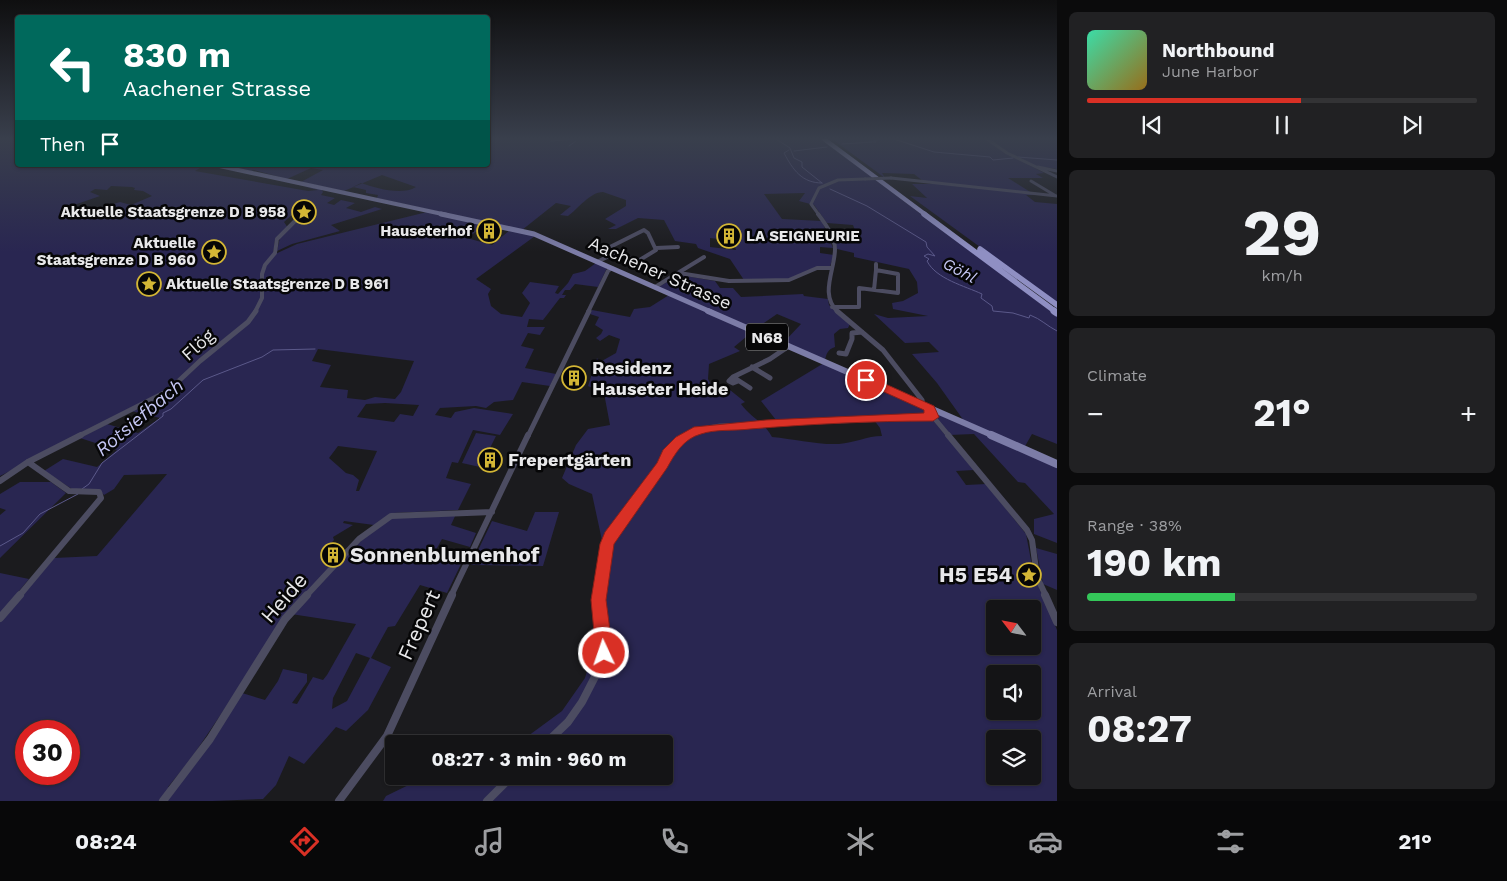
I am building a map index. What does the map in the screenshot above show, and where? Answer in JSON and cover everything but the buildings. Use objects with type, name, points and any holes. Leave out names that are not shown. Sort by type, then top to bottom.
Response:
[{"type":"highway","points":[[874,176],[1057,313]]},
{"type":"highway","points":[[881,176],[1057,305]]},
{"type":"main road","name":"Aachener Strasse","points":[[269,176],[528,232],[1057,464]]},
{"type":"street","points":[[1056,196],[891,178],[828,183],[814,195],[811,204],[827,226],[835,248],[829,278],[829,296],[832,306],[883,350],[933,417],[1027,530],[1032,540],[1037,577],[1057,622]]},
{"type":"street","points":[[1032,181],[1056,196]]},
{"type":"street","name":"Flög","points":[[0,480],[28,462],[168,391],[200,361],[248,322],[262,298],[262,274],[265,265],[275,253],[277,239],[301,215]]},
{"type":"street","points":[[642,230],[648,233],[656,248],[655,252],[638,261],[614,253],[606,248],[642,230]]},
{"type":"street","points":[[656,248],[678,246]]},
{"type":"street","points":[[597,262],[614,253]]},
{"type":"street","points":[[655,287],[704,257]]},
{"type":"street","points":[[874,290],[876,264]]},
{"type":"street","name":"Frepert","points":[[339,801],[387,736],[444,612],[608,270],[612,268]]},
{"type":"street","points":[[679,274],[729,281],[789,280],[817,268],[831,268]]},
{"type":"street","points":[[832,306],[859,307],[859,288],[896,294],[899,290],[898,274],[876,270]]},
{"type":"street","points":[[839,354],[846,354],[852,339],[852,333],[863,332]]},
{"type":"street","points":[[750,388],[736,379],[788,346]]},
{"type":"street","points":[[752,368],[770,378]]},
{"type":"street","points":[[554,735],[568,722],[582,702],[599,669],[604,653],[598,600],[608,540],[662,465],[667,453],[680,440],[698,430],[732,426],[933,417]]},
{"type":"street","points":[[0,618],[100,501],[101,494],[99,492],[79,492],[64,489],[28,462]]},
{"type":"street","name":"Heide","points":[[163,801],[210,738],[285,619],[359,539],[391,516],[492,512]]},
{"type":"street","points":[[487,801],[503,785]]},
{"type":"shaded area","points":[[0,176],[225,176],[308,191],[318,190],[305,187],[321,189],[323,192],[321,195],[335,198],[327,203],[334,205],[341,200],[355,203],[346,208],[361,212],[375,207],[382,209],[331,225],[340,231],[292,244],[277,251],[280,237],[303,216],[295,212],[284,222],[288,228],[275,240],[273,255],[297,244],[427,212],[486,225],[467,238],[492,245],[510,230],[535,236],[476,279],[491,289],[488,294],[491,306],[501,314],[522,317],[530,303],[522,293],[530,282],[559,286],[555,293],[558,294],[573,274],[585,271],[596,263],[607,268],[598,287],[575,284],[570,290],[565,290],[562,295],[566,295],[564,298],[560,298],[543,320],[529,319],[527,327],[545,327],[540,335],[528,333],[521,346],[534,349],[525,368],[556,374],[550,386],[522,382],[513,400],[494,402],[486,408],[476,406],[440,408],[435,415],[451,418],[455,412],[474,408],[513,414],[500,435],[473,430],[458,463],[452,462],[446,478],[471,484],[458,510],[393,513],[374,525],[344,521],[343,523],[353,525],[333,537],[334,540],[320,554],[324,556],[322,561],[335,564],[291,609],[272,634],[190,760],[168,787],[182,781],[242,693],[265,700],[278,681],[283,669],[307,674],[307,682],[292,703],[297,704],[313,677],[323,680],[327,675],[356,624],[291,614],[362,540],[393,517],[456,514],[451,525],[476,533],[470,547],[442,539],[432,557],[461,564],[447,593],[420,585],[395,626],[388,627],[371,658],[391,667],[368,710],[346,731],[336,727],[304,764],[289,756],[276,785],[263,799],[213,801],[0,801],[0,622],[54,558],[97,556],[167,474],[124,475],[114,489],[104,495],[98,489],[72,489],[44,471],[63,459],[97,467],[117,450],[80,438],[107,424],[138,433],[160,418],[131,411],[0,476]],"holes":[[[111,186],[135,188],[134,190],[143,191],[152,196],[131,205],[120,202],[83,213],[74,210],[74,205],[100,196],[90,192],[95,189],[107,190]],[[318,349],[414,361],[401,392],[395,399],[375,397],[365,400],[347,398],[348,390],[320,387],[331,365],[312,361]],[[366,404],[419,405],[413,416],[400,414],[394,422],[357,417]],[[338,446],[377,451],[359,491],[356,491],[359,480],[353,475],[346,473],[329,458]],[[356,653],[370,658],[347,701],[332,709],[333,698]]]},
{"type":"shaded area","points":[[277,176],[293,176],[287,179]]},
{"type":"shaded area","points":[[311,176],[379,176],[362,183],[381,189],[403,191],[416,187],[386,176],[871,176],[1057,316],[1057,444],[1032,434],[1024,448],[964,421],[937,383],[912,354],[939,352],[929,342],[905,343],[874,314],[888,318],[928,316],[893,309],[892,303],[903,301],[918,293],[917,282],[909,269],[854,257],[854,253],[837,249],[834,240],[854,241],[852,236],[833,234],[832,231],[856,233],[853,225],[827,223],[814,205],[799,201],[805,193],[764,194],[782,219],[822,221],[833,248],[820,247],[820,253],[834,255],[829,269],[817,268],[792,279],[744,280],[730,259],[698,248],[696,244],[675,241],[664,220],[638,218],[616,229],[608,229],[616,225],[605,219],[626,206],[626,200],[603,192],[593,195],[568,216],[560,215],[571,206],[556,203],[522,230],[377,198],[378,195],[366,193],[366,190],[353,187],[344,191],[301,182]],"holes":[[[719,231],[739,234],[740,242],[733,242],[736,250],[710,247],[710,238],[719,239]]]},
{"type":"shaded area","points":[[917,176],[1040,176],[1043,178],[1008,178],[1035,195],[1026,195],[1035,202],[1057,204],[1057,303],[910,196],[927,198],[912,184],[941,184],[923,181]]},
{"type":"shaded area","points":[[680,275],[715,281],[720,288],[733,288],[741,297],[803,294],[804,296],[828,299],[829,305],[850,324],[848,328],[840,329],[834,334],[835,347],[828,352],[825,361],[784,342],[801,324],[777,314],[755,329],[658,287]]},
{"type":"shaded area","points":[[669,295],[752,332],[734,347],[740,351],[709,364],[708,379],[715,392],[724,394],[730,390],[745,402],[741,404],[765,427],[772,437],[814,443],[839,444],[882,436],[880,428],[874,420],[932,419],[974,470],[956,471],[966,485],[986,484],[1026,534],[1034,576],[1057,630],[1057,801],[383,801],[386,796],[409,785],[673,785],[673,735],[529,735],[562,711],[585,678],[596,640],[596,596],[603,545],[592,494],[569,484],[562,478],[576,445],[588,429],[610,425],[604,393],[588,386],[597,358],[600,362],[616,353],[620,339],[609,335],[600,341],[596,338],[603,330],[595,325],[599,317],[590,314],[592,310],[630,317],[634,309],[650,307]]},
{"type":"shaded area","points":[[824,363],[924,407],[929,415],[874,419],[776,420],[761,401]]},
{"type":"shaded area","points":[[931,411],[1057,467],[1057,543],[1034,534],[1034,519],[1054,514],[1025,483],[1018,482],[974,434],[949,435]]},
{"type":"shaded area","points":[[476,433],[496,436],[490,448],[487,448],[484,453],[487,454],[480,467],[462,463]]},
{"type":"shaded area","points":[[20,482],[51,482],[66,493],[0,558],[0,515],[6,510],[0,508],[0,494]]},
{"type":"shaded area","points":[[535,512],[559,512],[543,566],[471,565],[492,521],[527,531]]},
{"type":"shaded area","points":[[1036,548],[1057,554],[1057,590],[1043,584]]},
{"type":"shaded area","points":[[0,573],[29,579],[0,614]]},
{"type":"waterway","name":"Göhl","points":[[802,176],[809,181],[822,183],[814,176]]},
{"type":"waterway","name":"Göhl","points":[[830,189],[867,206],[926,242],[927,247],[935,256],[928,254],[924,256],[929,259],[927,261],[931,267],[944,277],[982,294],[981,298],[992,306],[993,311],[1013,313],[1029,318],[1030,315],[1057,331]]},
{"type":"waterway","name":"Rotsiefbach","points":[[82,489],[89,484],[102,463],[163,416],[163,413],[171,409],[203,380],[262,357],[273,350],[315,349]]},
{"type":"waterway","name":"Rotsiefbach","points":[[0,546],[23,533],[40,514],[78,494]]},
{"type":"place","name":"Aktuelle Staatsgrenze D B 958","points":[[304,212]]},
{"type":"place","name":"Hauseterhof","points":[[489,231]]},
{"type":"place","name":"LA SEIGNEURIE","points":[[729,236]]},
{"type":"place","name":"Aktuelle Staatsgrenze D B 960","points":[[214,252]]},
{"type":"place","name":"Aktuelle Staatsgrenze D B 961","points":[[149,284]]},
{"type":"place","name":"Residenz Hauseter Heide","points":[[574,378]]},
{"type":"place","name":"Frepertgärten","points":[[490,460]]},
{"type":"place","name":"Sonnenblumenhof","points":[[333,555]]},
{"type":"place","name":"H5 E54","points":[[1029,575]]},
{"type":"route","points":[[604,653],[604,638],[598,600],[607,544],[610,536],[662,465],[667,453],[680,440],[698,430],[766,424],[933,417],[930,413],[930,408],[866,380]]}]
